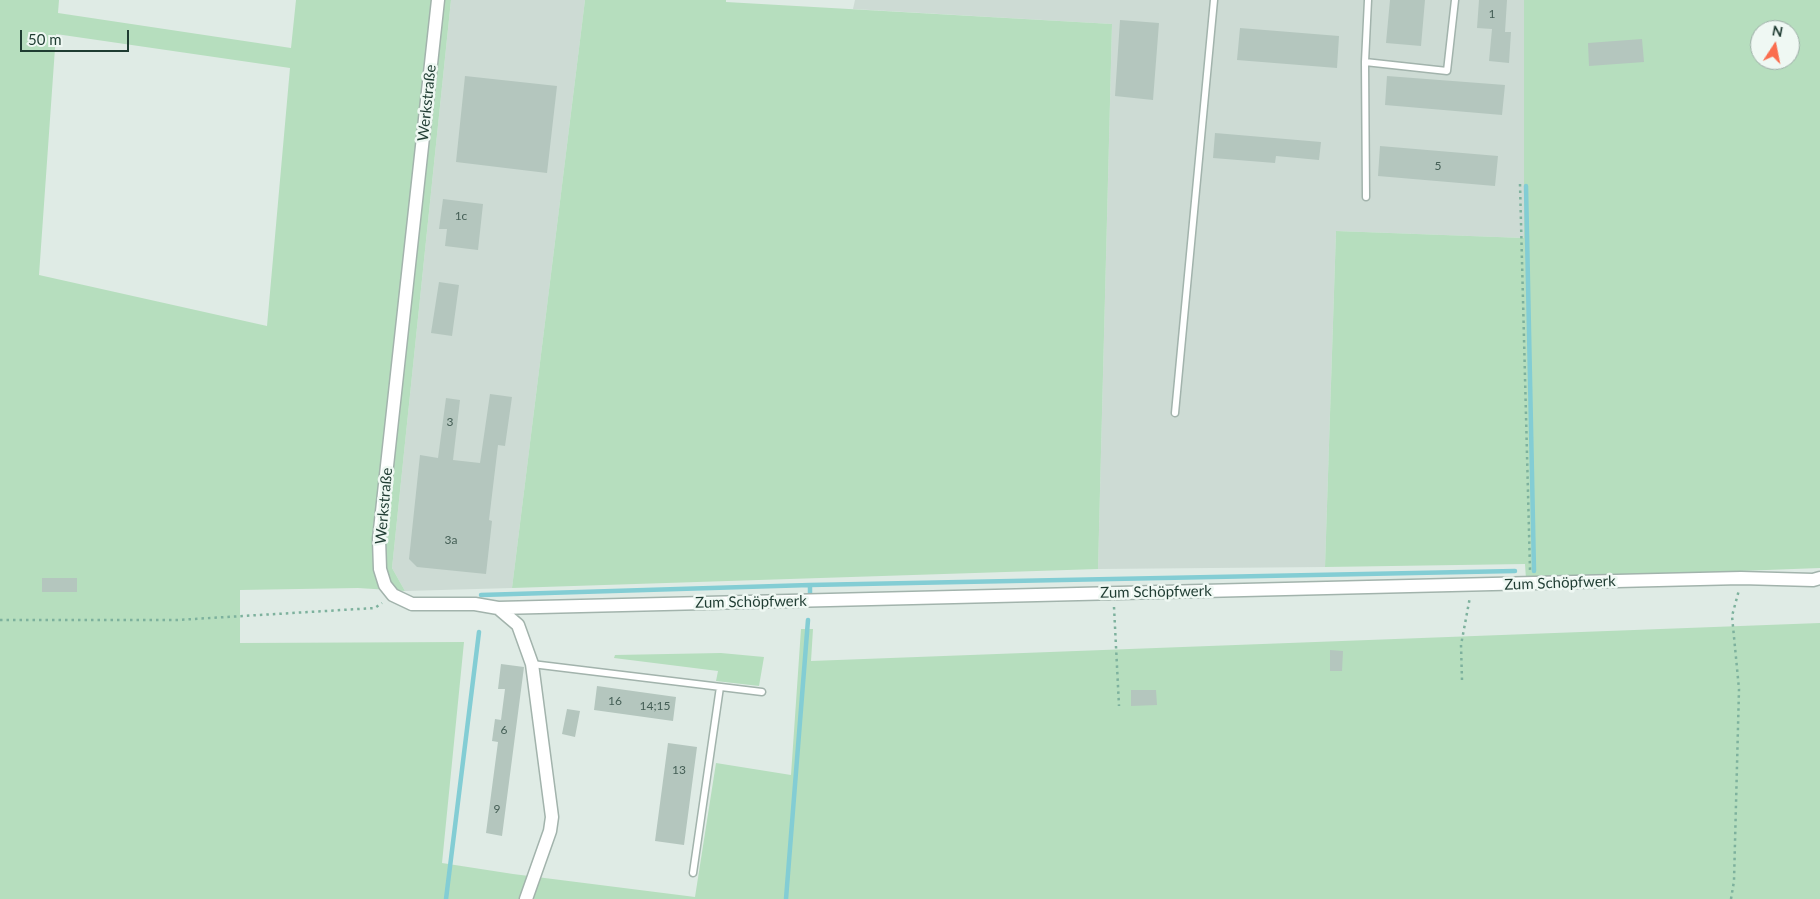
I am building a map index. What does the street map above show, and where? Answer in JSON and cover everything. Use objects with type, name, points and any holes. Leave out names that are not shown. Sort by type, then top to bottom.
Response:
[{"type":"street","name":"Werkstraße","points":[[393,594],[385,585],[380,569],[379,539],[438,0]]},
{"type":"street","name":"Zum Schöpfwerk","points":[[498,608],[1741,578],[1818,579]]},
{"type":"street","points":[[393,594],[412,604],[475,604],[498,608],[518,625],[532,664],[552,817],[550,831],[526,899]]},
{"type":"lane","points":[[1175,413],[1214,0]]},
{"type":"lane","points":[[1366,197],[1365,62],[1368,0]]},
{"type":"lane","points":[[1365,62],[1447,71],[1455,0]]},
{"type":"lane","points":[[532,664],[762,692]]},
{"type":"lane","points":[[693,873],[720,687]]},
{"type":"path","points":[[1520,184],[1530,584]]},
{"type":"path","points":[[1731,899],[1734,881],[1739,689],[1732,616],[1741,578]]},
{"type":"path","points":[[1462,680],[1461,645],[1471,601],[1469,586]]},
{"type":"path","points":[[1113,593],[1119,706]]},
{"type":"path","points":[[0,620],[177,620],[375,608],[393,594]]},
{"type":"shaded area","points":[[451,0],[585,0],[512,588],[405,591],[392,568]]},
{"type":"shaded area","points":[[855,0],[1524,0],[1524,238],[1336,231],[1325,567],[1098,569],[1112,24],[853,9]]},
{"type":"green space","points":[[0,0],[59,0],[58,13],[291,48],[296,0],[451,0],[392,568],[405,591],[358,588],[240,590],[240,643],[464,642],[442,863],[695,897],[716,763],[791,775],[801,629],[813,629],[811,661],[1820,623],[1820,899],[0,899]],"holes":[[[56,34],[290,68],[267,326],[39,275]]]},
{"type":"green space","points":[[585,0],[726,0],[726,2],[1112,24],[1098,569],[512,588]]},
{"type":"green space","points":[[1524,0],[1820,0],[1820,568],[1526,579],[1525,564],[1325,567],[1336,231],[1524,238]]},
{"type":"green space","points":[[721,653],[764,657],[759,686],[716,681],[718,671],[614,658],[615,655]]},
{"type":"building","points":[[1390,0],[1425,0],[1421,46],[1386,43]]},
{"type":"building","points":[[1479,0],[1507,0],[1505,32],[1511,32],[1509,63],[1489,61],[1492,29],[1477,28]]},
{"type":"building","points":[[1120,20],[1159,23],[1153,100],[1115,96]]},
{"type":"building","points":[[1240,28],[1339,36],[1337,68],[1237,60]]},
{"type":"building","points":[[1642,39],[1644,62],[1589,66],[1588,43]]},
{"type":"building","points":[[465,76],[557,86],[547,173],[456,162]]},
{"type":"building","points":[[1387,76],[1505,85],[1502,115],[1385,105]]},
{"type":"building","points":[[1215,133],[1321,142],[1319,160],[1276,156],[1275,163],[1213,158]]},
{"type":"building","points":[[1380,146],[1498,156],[1495,186],[1378,176]]},
{"type":"building","points":[[443,199],[483,204],[478,250],[445,246],[447,229],[439,229]]},
{"type":"building","points":[[439,282],[459,285],[452,336],[431,333]]},
{"type":"building","points":[[490,394],[512,397],[505,446],[498,445],[489,520],[492,521],[486,574],[417,567],[409,559],[420,455],[438,458],[446,398],[460,400],[453,460],[480,463]]},
{"type":"building","points":[[42,578],[77,578],[77,592],[42,592]]},
{"type":"building","points":[[1330,650],[1343,651],[1342,671],[1330,671]]},
{"type":"building","points":[[501,664],[524,667],[502,836],[486,833],[498,742],[492,741],[495,719],[501,720],[505,689],[498,689]]},
{"type":"building","points":[[597,686],[676,697],[673,721],[594,710]]},
{"type":"building","points":[[1131,690],[1156,690],[1157,705],[1131,706]]},
{"type":"building","points":[[567,709],[580,711],[575,737],[562,734]]},
{"type":"building","points":[[668,743],[697,747],[684,845],[655,841]]},
{"type":"waterway","points":[[1526,186],[1534,571]]},
{"type":"waterway","points":[[810,593],[810,585],[1515,571]]},
{"type":"waterway","points":[[481,595],[810,585]]},
{"type":"waterway","points":[[786,899],[808,620]]},
{"type":"waterway","points":[[446,899],[479,632]]}]
